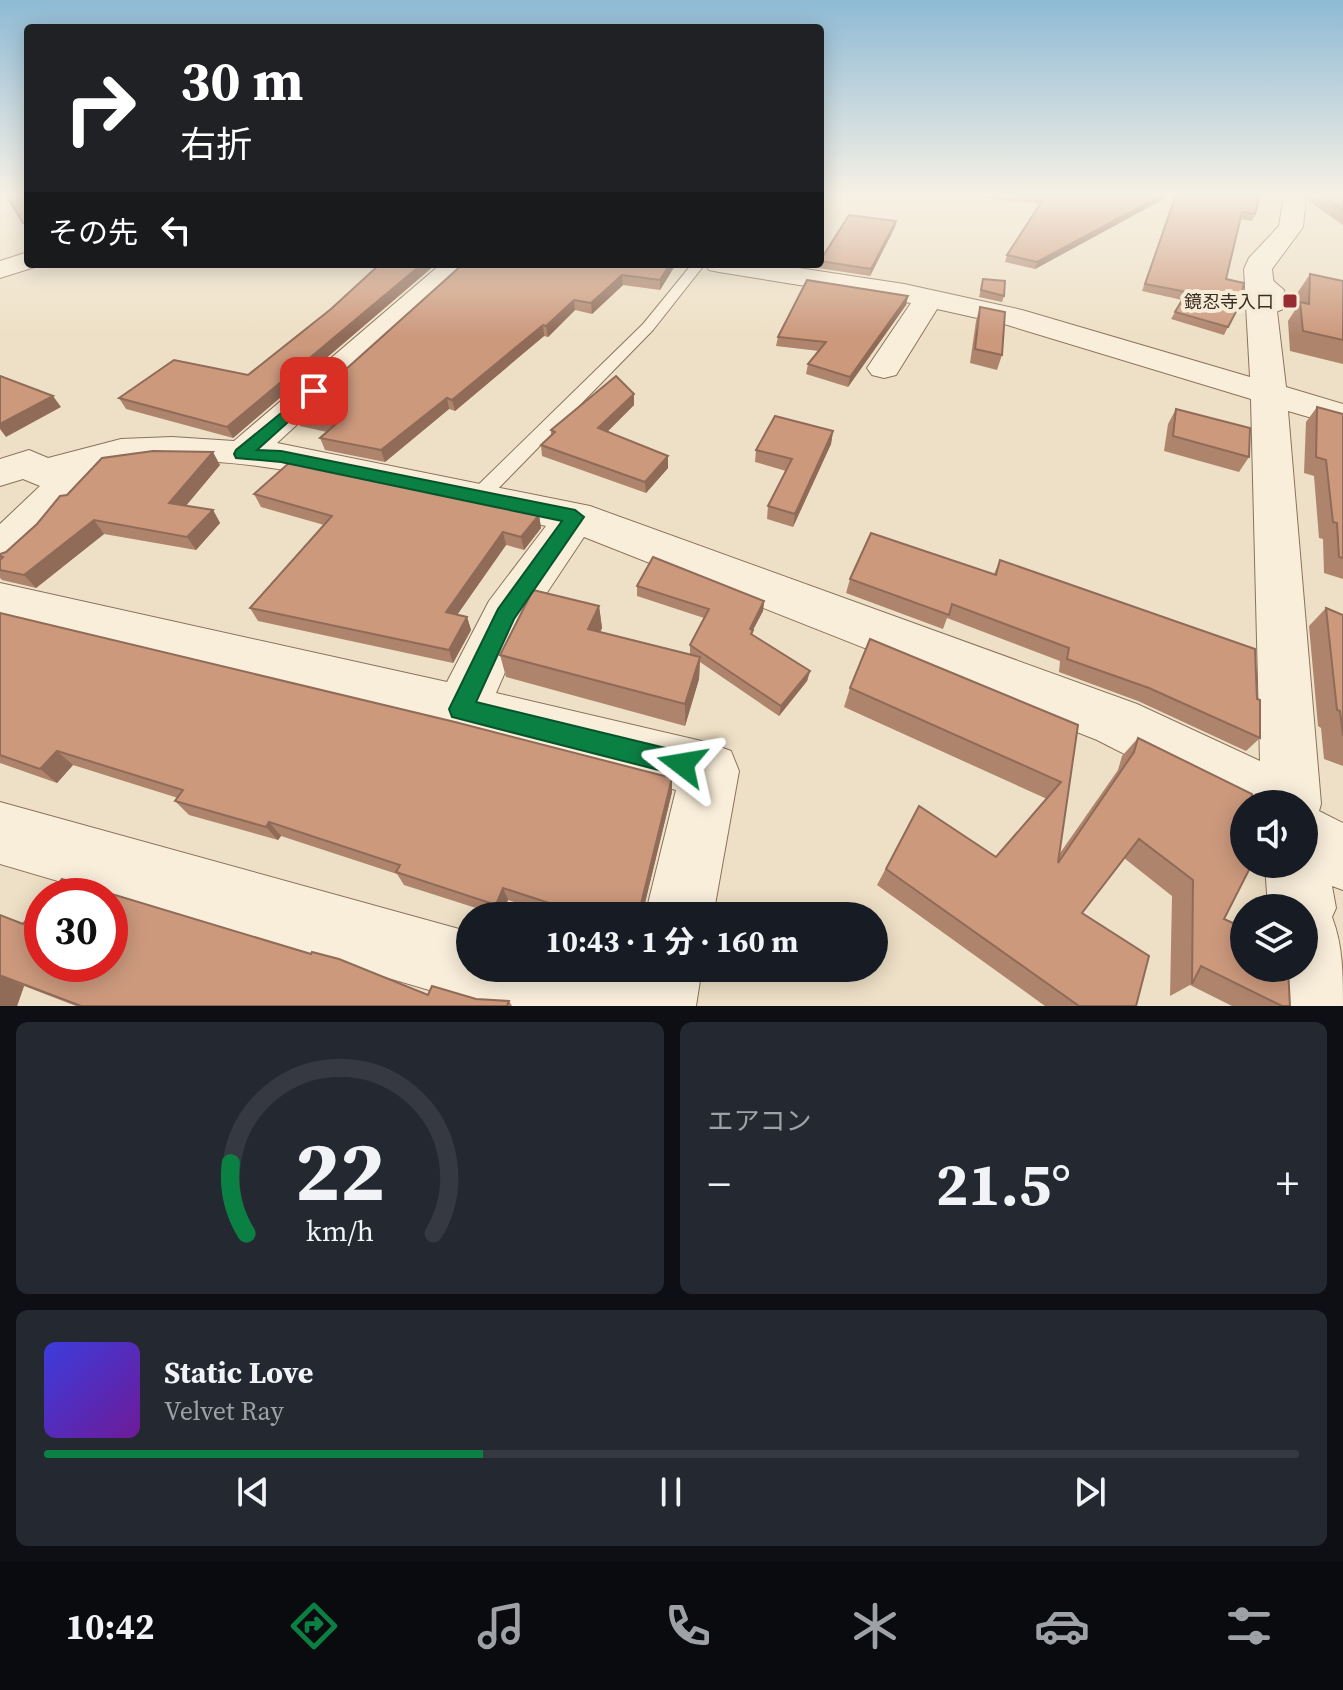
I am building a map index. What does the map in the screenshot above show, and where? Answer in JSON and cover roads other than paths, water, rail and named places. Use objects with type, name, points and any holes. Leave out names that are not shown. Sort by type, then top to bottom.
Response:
[{"type":"street","points":[[1278,242],[1259,264],[1259,276],[1264,312],[1288,790]]},
{"type":"street","points":[[0,270],[24,261]]},
{"type":"street","points":[[242,454],[452,268]]},
{"type":"street","points":[[743,268],[1011,316],[1343,416]]},
{"type":"street","points":[[884,368],[929,299]]},
{"type":"street","points":[[0,473],[29,463],[41,473],[121,451],[172,449],[281,456],[575,517],[1117,722],[1260,790]]},
{"type":"street","points":[[0,551],[67,483],[72,463]]},
{"type":"street","points":[[461,709],[506,615],[575,517]]},
{"type":"street","points":[[0,602],[461,709],[710,771],[682,902]]},
{"type":"street","points":[[0,833],[456,962]]},
{"type":"street","points":[[1318,844],[1343,858]]},
{"type":"street","points":[[524,982],[608,1006]]},
{"type":"street","points":[[659,1006],[664,982]]},
{"type":"street","points":[[1309,982],[1311,1006]]},
{"type":"lane","points":[[480,495],[648,327],[696,268]]},
{"type":"place","name":"鏡忍寺入口","points":[[1290,301]]}]
